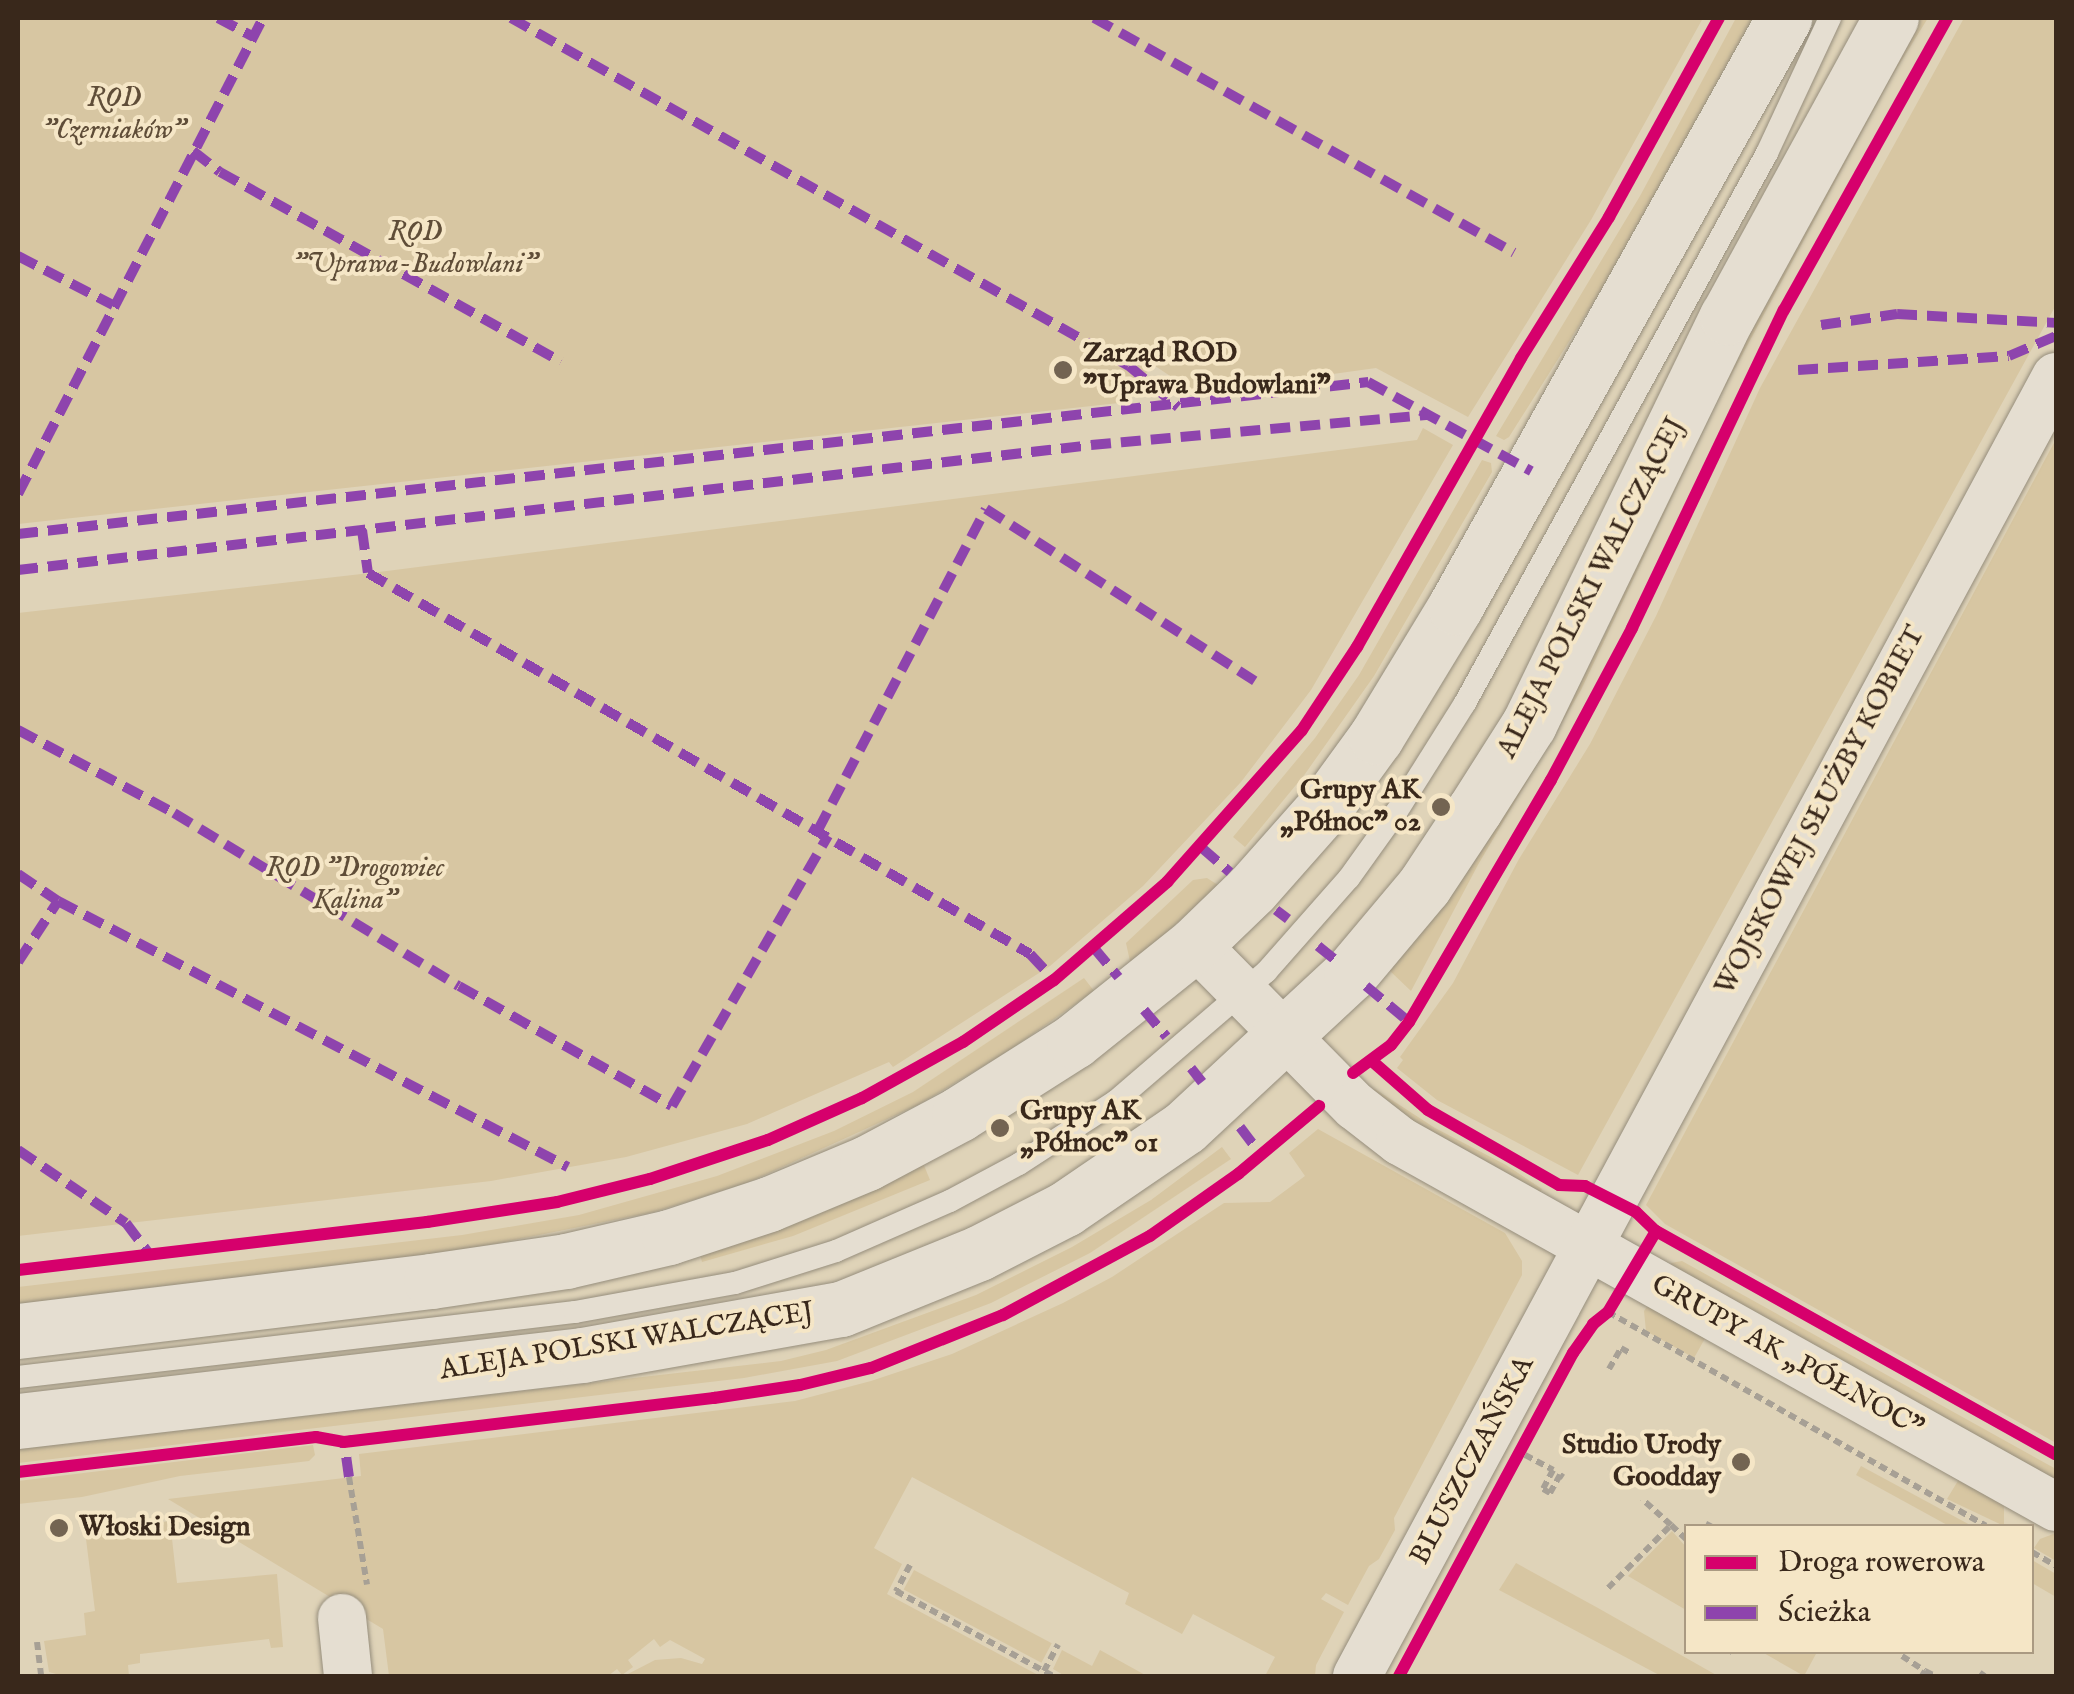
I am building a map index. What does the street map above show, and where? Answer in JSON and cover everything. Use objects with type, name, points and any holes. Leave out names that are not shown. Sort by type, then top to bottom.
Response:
[{"type":"main road","points":[[18,1330],[566,1261],[669,1236],[769,1204],[868,1163],[959,1114],[1074,1040],[1195,944],[1280,859],[1376,736],[1455,607],[1784,18]]},
{"type":"main road","name":"ALEJA POLSKI WALCZĄCEJ","points":[[18,1422],[582,1355],[841,1308],[979,1252],[1064,1209],[1186,1127],[1288,1037],[1351,974],[1424,886],[1529,724],[1727,316],[1891,18]]},
{"type":"street","name":"WOJSKOWEJ SŁUŻBY KOBIET","points":[[1587,1246],[2056,376]]},
{"type":"street","name":"GRUPY AK „PÓŁNOC”","points":[[1195,944],[1355,1106],[1400,1140],[2056,1507]]},
{"type":"street","name":"BLUSZCZAŃSKA","points":[[1357,1676],[1587,1246]]},
{"type":"street","points":[[348,1676],[355,1605]]},
{"type":"lane","points":[[1795,93],[1830,18]]},
{"type":"lane","points":[[18,1377],[574,1312],[688,1294],[763,1274],[885,1231],[1019,1164],[1147,1078],[1243,992],[1356,868],[1465,703],[1795,93],[1840,18]]},
{"type":"path","points":[[1608,1312],[1982,1524]]},
{"type":"path","points":[[1608,1369],[1621,1348],[1630,1353]]},
{"type":"path","points":[[1519,1452],[1553,1470],[1544,1489],[1550,1493],[1560,1475],[1564,1477]]},
{"type":"path","points":[[349,1477],[355,1605]]},
{"type":"path","points":[[1642,1500],[1684,1537]]},
{"type":"path","points":[[1608,1588],[1671,1525]]},
{"type":"path","points":[[2034,1553],[2056,1566]]},
{"type":"path","points":[[910,1565],[896,1592],[1052,1676]]},
{"type":"path","points":[[37,1642],[41,1676]]},
{"type":"path","points":[[1044,1672],[1058,1644]]},
{"type":"path","points":[[1902,1656],[1924,1674],[1934,1676]]},
{"type":"green space","name":"ROD \"Uprawa-Budowlani\"","points":[[18,18],[1703,18],[1591,220],[1468,417],[1376,368],[1196,393],[1152,364],[1128,402],[18,524]]},
{"type":"green space","points":[[1736,18],[1753,18],[1641,227],[1509,437],[1504,440],[1496,436],[1640,196]]},
{"type":"green space","points":[[1921,18],[1928,18],[1892,76],[1718,400],[1581,690],[1479,863],[1411,991],[1389,970],[1473,863],[1562,713],[1603,638],[1714,398]]},
{"type":"green space","points":[[1964,18],[2056,18],[2056,305],[1578,1175],[1437,1100],[1397,1068],[1403,1060],[1400,1057],[1453,983],[1519,859],[1590,744],[1656,616],[1760,388]]},
{"type":"green space","name":"ROD \"Drogowiec Kalina\"","points":[[1423,428],[1453,445],[1311,690],[1241,782],[1143,886],[1050,966],[893,1067],[889,1062],[747,1124],[626,1157],[491,1181],[18,1236],[18,613],[379,572],[1417,440]]},
{"type":"green space","points":[[2056,439],[2056,1443],[1665,1224],[1646,1205]]},
{"type":"green space","points":[[1482,460],[1491,463],[1492,472],[1374,676],[1305,774],[1245,847],[1233,837],[1315,738],[1359,675]]},
{"type":"green space","points":[[1207,878],[1218,885],[1131,966],[1126,943],[1193,880]]},
{"type":"green space","points":[[1084,978],[1094,991],[1010,1050],[918,1105],[747,1183],[654,1212],[465,1250],[18,1304],[18,1287],[462,1235],[579,1215],[717,1176],[834,1131],[913,1092]]},
{"type":"green space","points":[[1375,1089],[1435,1128],[1506,1165],[1542,1189],[1538,1197],[1414,1126],[1370,1093]]},
{"type":"green space","points":[[1318,1129],[1505,1233],[1522,1261],[1522,1275],[1394,1518],[1395,1530],[1379,1559],[1369,1566],[1348,1605],[1326,1593],[1321,1599],[1344,1612],[1316,1665],[1315,1676],[1265,1676],[1275,1657],[1193,1614],[1182,1634],[1125,1604],[1129,1593],[912,1477],[874,1548],[902,1564],[887,1594],[1040,1676],[624,1676],[655,1660],[681,1658],[702,1664],[705,1659],[670,1640],[660,1647],[654,1639],[628,1660],[633,1667],[622,1675],[617,1669],[608,1676],[389,1676],[383,1629],[168,1499],[361,1476],[359,1454],[795,1401],[871,1381],[952,1354],[1063,1303],[1112,1277],[1224,1203],[1270,1202],[1305,1176],[1289,1153]]},
{"type":"green space","points":[[1222,1147],[1231,1159],[1090,1253],[991,1303],[837,1361],[744,1378],[18,1463],[18,1449],[781,1361],[826,1350],[976,1295],[1072,1247],[1151,1200]]},
{"type":"green space","points":[[923,1163],[930,1180],[793,1236],[702,1262],[700,1254]]},
{"type":"green space","points":[[1682,1261],[2056,1469],[2056,1488],[1667,1271],[1671,1263]]},
{"type":"green space","points":[[1651,1301],[1708,1333],[1694,1358],[1646,1331],[1644,1311]]},
{"type":"green space","points":[[313,1445],[315,1455],[309,1461],[180,1476],[82,1497],[18,1504],[18,1481]]},
{"type":"green space","points":[[1861,1466],[1968,1524],[1945,1524],[1856,1475]]},
{"type":"green space","points":[[1959,1479],[2004,1503],[2004,1524],[2000,1524],[1947,1499]]},
{"type":"green space","points":[[170,1521],[177,1583],[277,1574],[283,1647],[271,1648],[269,1639],[140,1654],[140,1663],[128,1665],[129,1676],[63,1676],[49,1672],[44,1641],[86,1635],[84,1613],[95,1611],[85,1531]]},
{"type":"green space","points":[[1672,1531],[1684,1545],[1684,1609],[1628,1576]]},
{"type":"green space","points":[[2056,1533],[2056,1561],[2034,1548],[2040,1539]]},
{"type":"green space","points":[[2034,1561],[2056,1574],[2056,1597],[2034,1584]]},
{"type":"green space","points":[[1516,1563],[1718,1676],[1661,1676],[1499,1590]]},
{"type":"green space","points":[[914,1570],[1052,1643],[1041,1663],[904,1589]]},
{"type":"green space","points":[[1062,1650],[1092,1666],[1100,1650],[1147,1676],[1065,1676],[1053,1669]]},
{"type":"green space","points":[[1766,1654],[1816,1654],[1804,1676]]},
{"type":"marked path","points":[[218,18],[253,37]]},
{"type":"marked path","points":[[18,494],[263,18]]},
{"type":"marked path","points":[[511,18],[1129,366],[1178,407]]},
{"type":"marked path","points":[[1094,18],[1514,253]]},
{"type":"marked path","points":[[193,151],[220,172],[561,362]]},
{"type":"marked path","points":[[18,256],[113,305]]},
{"type":"marked path","points":[[1821,325],[1897,314],[2056,323]]},
{"type":"marked path","points":[[1798,370],[2009,356],[2056,336]]},
{"type":"marked path","points":[[18,534],[1368,382],[1531,471]]},
{"type":"marked path","points":[[18,570],[1091,445],[1429,415]]},
{"type":"marked path","points":[[818,830],[986,509],[1255,681]]},
{"type":"marked path","points":[[362,530],[368,573],[1030,954],[1054,980]]},
{"type":"marked path","points":[[18,730],[174,813],[459,986],[672,1106],[828,836]]},
{"type":"marked path","points":[[1202,848],[1230,872]]},
{"type":"marked path","points":[[18,874],[58,901],[568,1167]]},
{"type":"marked path","points":[[18,962],[58,901]]},
{"type":"marked path","points":[[1276,910],[1288,919]]},
{"type":"marked path","points":[[1318,946],[1334,959]]},
{"type":"marked path","points":[[1094,948],[1118,977]]},
{"type":"marked path","points":[[1366,986],[1409,1022]]},
{"type":"marked path","points":[[1144,1010],[1167,1037]]},
{"type":"marked path","points":[[1191,1068],[1202,1082]]},
{"type":"marked path","points":[[1240,1127],[1262,1156]]},
{"type":"marked path","points":[[18,1150],[126,1223],[150,1255]]},
{"type":"marked path","points":[[349,1477],[344,1442],[353,1440]]},
{"type":"cycle path","points":[[18,1270],[427,1222],[557,1202],[650,1179],[768,1140],[862,1098],[963,1042],[1054,980],[1167,882],[1302,730],[1357,647],[1521,358],[1609,217],[1719,18]]},
{"type":"cycle path","points":[[1353,1073],[1391,1045],[1409,1022],[1551,780],[1632,628],[1784,310],[1947,18]]},
{"type":"cycle path","points":[[1372,1061],[1428,1110],[1559,1185],[1585,1186],[1636,1212],[1656,1231],[2056,1455]]},
{"type":"cycle path","points":[[18,1472],[316,1437],[344,1442],[714,1398],[800,1385],[871,1368],[1003,1315],[1150,1236],[1238,1174],[1319,1106]]},
{"type":"cycle path","points":[[1399,1676],[1573,1353],[1593,1324],[1608,1312],[1656,1231]]},
{"type":"place","name":"Zarząd ROD \"Uprawa Budowlani\"","points":[[1063,370]]},
{"type":"place","name":"Grupy AK „Północ” 02","points":[[1441,807]]},
{"type":"place","name":"Grupy AK „Północ” 01","points":[[1000,1128]]},
{"type":"place","name":"Studio Urody Goodday","points":[[1741,1462]]},
{"type":"place","name":"Włoski Design","points":[[59,1528]]},
{"type":"park label","name":"ROD \"Czerniaków\"","points":[[114,115]]}]
